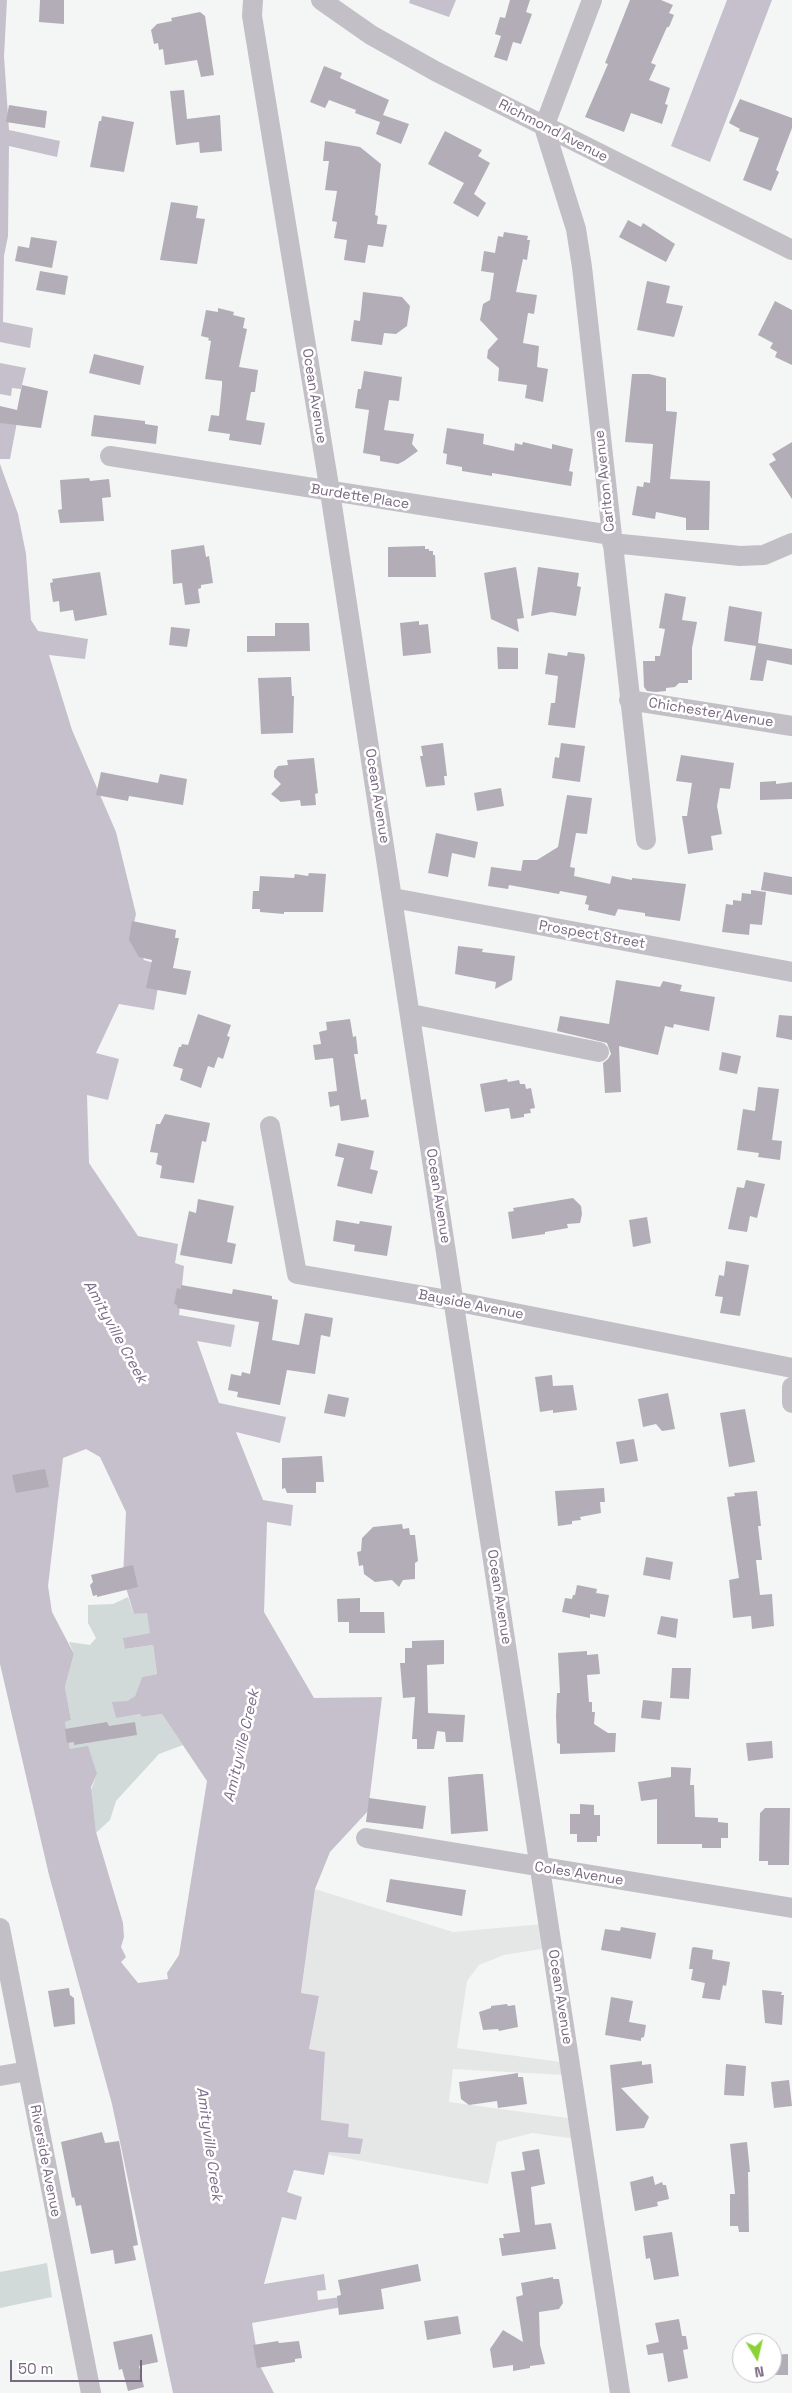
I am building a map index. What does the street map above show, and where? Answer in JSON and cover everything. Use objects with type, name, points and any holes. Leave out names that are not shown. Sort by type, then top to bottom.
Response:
[{"type":"street","name":"Ocean Avenue","points":[[253,0],[254,26],[330,492],[393,898],[620,2393]]},
{"type":"street","name":"Richmond Avenue","points":[[321,0],[371,35],[428,67],[544,127],[792,250]]},
{"type":"street","points":[[544,127],[592,0]]},
{"type":"street","name":"Carlton Avenue","points":[[544,127],[576,229],[646,840]]},
{"type":"street","name":"Burdette Place","points":[[110,456],[611,539],[740,556],[764,554],[792,543]]},
{"type":"street","name":"Chichester Avenue","points":[[629,700],[792,726]]},
{"type":"street","name":"Prospect Street","points":[[393,898],[792,972]]},
{"type":"street","points":[[410,1014],[600,1052]]},
{"type":"street","name":"Bayside Avenue","points":[[270,1126],[297,1274],[454,1301],[792,1368]]},
{"type":"street","points":[[792,1387],[792,1403]]},
{"type":"street","name":"Coles Avenue","points":[[366,1838],[792,1908]]},
{"type":"street","name":"Riverside Avenue","points":[[0,1928],[90,2393]]},
{"type":"street","points":[[0,2076],[28,2070]]},
{"type":"shaded area","points":[[128,1597],[134,1614],[147,1612],[151,1633],[124,1638],[126,1649],[153,1645],[157,1674],[142,1677],[135,1696],[127,1701],[115,1717],[141,1714],[142,1717],[162,1714],[183,1745],[159,1754],[116,1801],[110,1820],[96,1833],[91,1790],[97,1774],[70,1749],[65,1722],[71,1720],[65,1687],[74,1654],[69,1642],[90,1645],[96,1638],[88,1623],[88,1605],[113,1604]]},
{"type":"shaded area","points":[[315,1889],[453,1932],[543,1924],[547,1948],[504,1955],[479,1965],[467,1981],[457,2048],[561,2062],[563,2075],[453,2069],[449,2102],[575,2119],[576,2139],[532,2133],[497,2142],[488,2184],[329,2155],[329,2152],[348,2137],[349,2124],[321,2120],[325,2052],[309,2050],[319,1996],[301,1994]]},
{"type":"shaded area","points":[[47,2263],[52,2297],[0,2308],[0,2272]]},
{"type":"water","points":[[0,0],[7,0],[4,56],[9,130],[60,141],[57,157],[9,146],[8,236],[4,256],[3,322],[33,328],[30,348],[0,342]]},
{"type":"water","points":[[410,0],[456,0],[449,17],[409,3]]},
{"type":"water","points":[[727,0],[772,0],[710,162],[671,146]]},
{"type":"water","points":[[0,363],[26,368],[21,389],[12,388],[11,396],[0,394]]},
{"type":"water","points":[[0,419],[17,422],[10,459],[0,459]]},
{"type":"water","name":"Amityville Creek","points":[[0,464],[18,514],[26,554],[31,620],[38,631],[88,639],[85,659],[49,655],[72,730],[116,832],[136,914],[132,932],[144,960],[154,963],[158,987],[154,1010],[119,1004],[96,1053],[119,1059],[108,1100],[87,1095],[89,1163],[138,1236],[178,1244],[175,1263],[184,1266],[179,1315],[235,1325],[231,1347],[197,1341],[219,1403],[286,1417],[280,1443],[236,1432],[263,1500],[293,1505],[291,1526],[267,1522],[264,1612],[314,1698],[382,1697],[368,1811],[330,1852],[315,1889],[301,1993],[319,1996],[309,2049],[325,2052],[321,2120],[349,2124],[348,2137],[363,2139],[360,2154],[329,2152],[324,2175],[294,2170],[287,2192],[302,2197],[296,2220],[282,2217],[264,2284],[324,2274],[326,2290],[317,2291],[318,2300],[341,2297],[342,2307],[252,2323],[259,2364],[274,2393],[173,2393],[112,2104],[49,1875],[0,1664]],"holes":[[[86,1449],[100,1457],[126,1512],[123,1578],[134,1614],[147,1613],[150,1633],[123,1638],[125,1649],[153,1645],[157,1674],[142,1677],[135,1696],[127,1701],[112,1702],[116,1718],[140,1714],[142,1717],[162,1714],[207,1781],[179,1955],[167,1973],[168,1979],[138,1983],[121,1962],[126,1957],[121,1947],[124,1937],[123,1923],[96,1832],[91,1787],[97,1774],[88,1746],[70,1749],[65,1722],[71,1720],[65,1687],[74,1654],[52,1612],[48,1586],[63,1458]]]},
{"type":"building","points":[[40,0],[64,0],[64,24],[39,22]]},
{"type":"building","points":[[510,0],[530,0],[526,12],[532,14],[521,44],[513,42],[507,61],[494,57],[501,36],[495,34],[500,17],[505,18]]},
{"type":"building","points":[[630,0],[661,0],[673,5],[669,13],[674,15],[651,63],[656,65],[649,80],[670,88],[665,104],[668,105],[662,124],[631,113],[624,132],[585,117],[608,64],[605,63]]},
{"type":"building","points":[[200,12],[205,16],[214,75],[201,77],[197,60],[165,65],[163,49],[159,50],[158,43],[154,44],[151,30],[157,24],[172,21],[171,18]]},
{"type":"building","points":[[324,66],[342,73],[340,78],[389,100],[383,115],[409,124],[401,144],[376,134],[380,122],[355,113],[356,110],[329,100],[325,108],[310,102]]},
{"type":"building","points":[[184,90],[187,119],[220,115],[222,151],[200,153],[199,142],[176,145],[170,91]]},
{"type":"building","points":[[740,99],[792,118],[792,128],[776,170],[779,172],[771,191],[743,180],[759,138],[739,131],[740,129],[729,123]]},
{"type":"building","points":[[9,105],[47,111],[45,128],[6,122]]},
{"type":"building","points":[[102,116],[134,122],[124,172],[90,167],[99,121],[101,121]]},
{"type":"building","points":[[445,131],[482,150],[478,156],[490,163],[474,194],[486,203],[478,217],[453,203],[464,183],[428,164]]},
{"type":"building","points":[[325,141],[360,147],[381,164],[375,215],[378,216],[377,224],[387,225],[383,247],[368,245],[365,263],[344,260],[347,240],[334,238],[337,222],[332,221],[337,191],[325,190],[329,161],[323,161]]},
{"type":"building","points":[[171,202],[198,206],[196,218],[205,219],[197,264],[160,260]]},
{"type":"building","points":[[628,220],[641,227],[643,223],[675,244],[666,262],[619,237]]},
{"type":"building","points":[[504,232],[528,236],[527,240],[530,240],[527,260],[523,259],[516,292],[537,295],[534,314],[528,313],[523,343],[539,346],[537,367],[548,369],[543,402],[525,398],[527,385],[498,381],[499,368],[487,358],[488,350],[498,339],[480,320],[483,304],[490,300],[494,273],[481,271],[484,251],[495,253],[498,236],[503,237]]},
{"type":"building","points":[[31,237],[57,241],[52,268],[15,261],[18,246],[29,248]]},
{"type":"building","points":[[40,271],[68,276],[65,295],[36,290]]},
{"type":"building","points":[[647,281],[670,286],[666,303],[683,306],[674,337],[637,330]]},
{"type":"building","points":[[363,292],[402,297],[410,306],[407,326],[396,334],[384,333],[382,345],[351,341],[354,320],[360,321]]},
{"type":"building","points":[[775,301],[792,310],[792,365],[775,357],[777,352],[770,348],[773,343],[758,335]]},
{"type":"building","points":[[218,308],[234,312],[233,315],[245,318],[243,328],[247,329],[239,367],[258,370],[255,392],[251,392],[246,420],[265,423],[261,445],[229,440],[230,434],[208,431],[211,415],[219,416],[222,381],[205,379],[211,341],[208,340],[209,338],[201,336],[206,310],[218,312]]},
{"type":"building","points":[[94,354],[144,366],[140,385],[89,373]]},
{"type":"building","points":[[364,371],[402,377],[399,401],[389,400],[384,430],[414,434],[412,444],[418,451],[398,464],[380,461],[380,456],[363,453],[369,410],[355,408],[358,389],[361,389]]},
{"type":"building","points":[[632,374],[649,374],[666,378],[666,411],[677,412],[670,479],[710,481],[709,530],[686,530],[686,518],[656,512],[655,519],[632,515],[637,486],[643,487],[644,482],[650,483],[653,444],[625,442]]},
{"type":"building","points":[[22,385],[48,391],[41,428],[0,423],[0,406],[17,410]]},
{"type":"building","points":[[94,415],[145,421],[145,424],[158,426],[156,444],[91,436]]},
{"type":"building","points":[[447,428],[484,434],[483,444],[514,451],[515,443],[522,445],[523,442],[552,449],[552,444],[573,449],[569,471],[573,472],[571,486],[492,473],[492,476],[462,471],[462,467],[446,464],[447,454],[443,453]]},
{"type":"building","points":[[792,442],[792,499],[769,464],[776,460],[772,454]]},
{"type":"building","points":[[89,478],[90,481],[109,479],[111,497],[102,498],[104,521],[60,523],[58,510],[62,509],[60,480]]},
{"type":"building","points":[[204,545],[206,557],[209,556],[213,583],[201,585],[201,588],[198,589],[200,603],[185,605],[182,583],[173,584],[171,550]]},
{"type":"building","points":[[425,546],[425,549],[433,551],[433,555],[435,555],[436,577],[388,577],[388,547]]},
{"type":"building","points":[[516,567],[524,618],[517,619],[519,632],[491,619],[484,573]]},
{"type":"building","points":[[538,567],[579,573],[577,586],[581,587],[576,616],[551,612],[531,616]]},
{"type":"building","points":[[100,572],[107,615],[75,621],[73,610],[60,612],[59,601],[53,602],[50,583],[53,582],[52,579]]},
{"type":"building","points":[[665,593],[686,597],[682,620],[697,622],[692,648],[692,680],[688,680],[688,683],[679,683],[675,687],[666,688],[666,691],[647,691],[644,687],[643,661],[655,661],[655,656],[660,656],[665,629],[659,628]]},
{"type":"building","points":[[729,606],[762,612],[758,643],[792,649],[792,665],[767,660],[763,681],[750,680],[756,646],[724,641]]},
{"type":"building","points":[[419,621],[419,625],[428,624],[431,653],[403,656],[400,623]]},
{"type":"building","points":[[275,623],[309,623],[310,651],[247,652],[247,636],[275,636]]},
{"type":"building","points":[[171,627],[190,629],[187,647],[169,645]]},
{"type":"building","points":[[497,647],[518,648],[518,669],[498,669]]},
{"type":"building","points":[[568,652],[584,654],[585,658],[575,728],[548,725],[551,703],[555,703],[558,676],[545,674],[548,653],[567,656]]},
{"type":"building","points":[[291,677],[292,696],[294,696],[293,733],[261,734],[258,678]]},
{"type":"building","points":[[443,743],[447,776],[444,776],[445,785],[426,787],[420,756],[423,756],[421,746]]},
{"type":"building","points":[[561,743],[585,746],[580,782],[552,778],[555,757],[559,758]]},
{"type":"building","points":[[681,755],[734,763],[730,789],[720,788],[717,806],[722,834],[711,836],[713,850],[688,854],[682,816],[687,816],[692,783],[676,781]]},
{"type":"building","points":[[314,758],[318,793],[315,794],[316,805],[301,806],[300,800],[281,802],[271,794],[281,784],[274,777],[274,771],[278,766],[288,765],[287,760]]},
{"type":"building","points":[[101,772],[158,783],[160,774],[187,779],[183,805],[129,796],[128,801],[96,795]]},
{"type":"building","points":[[776,781],[776,784],[792,782],[792,799],[760,800],[760,782]]},
{"type":"building","points":[[501,788],[504,806],[477,811],[474,793]]},
{"type":"building","points":[[567,795],[592,798],[587,834],[576,833],[570,867],[575,868],[574,876],[610,884],[612,876],[632,880],[632,878],[686,884],[680,921],[645,916],[645,913],[618,909],[615,916],[588,910],[589,905],[585,904],[587,896],[560,891],[559,894],[509,885],[508,889],[488,886],[491,867],[521,871],[523,860],[537,860],[558,847]]},
{"type":"building","points":[[436,833],[478,842],[475,858],[452,853],[448,877],[428,873]]},
{"type":"building","points":[[764,872],[792,877],[792,895],[761,890]]},
{"type":"building","points":[[309,873],[326,874],[323,912],[284,912],[284,914],[260,912],[260,909],[252,909],[253,891],[259,891],[260,876],[294,878],[295,874],[308,876]]},
{"type":"building","points":[[751,890],[766,892],[762,925],[750,924],[749,935],[722,932],[726,904],[733,905],[733,900],[741,901],[742,893],[751,894]]},
{"type":"building","points":[[132,921],[176,930],[175,938],[179,938],[173,968],[191,971],[186,995],[146,988],[152,960],[139,957],[129,940]]},
{"type":"building","points":[[458,946],[483,949],[482,952],[515,956],[512,980],[495,989],[496,982],[455,974]]},
{"type":"building","points":[[616,980],[660,987],[663,981],[682,985],[680,991],[715,997],[709,1031],[674,1024],[673,1028],[665,1026],[658,1055],[619,1046],[621,1092],[605,1093],[603,1063],[611,1054],[607,1043],[557,1031],[560,1016],[609,1024]]},
{"type":"building","points":[[198,1014],[231,1025],[227,1036],[230,1037],[223,1059],[218,1057],[214,1068],[208,1066],[201,1088],[180,1080],[183,1069],[173,1066],[179,1047],[182,1044],[188,1045]]},
{"type":"building","points":[[779,1015],[792,1016],[792,1040],[776,1037]]},
{"type":"building","points":[[350,1019],[353,1037],[356,1036],[358,1054],[354,1054],[361,1100],[366,1099],[369,1117],[341,1121],[339,1105],[330,1107],[328,1092],[337,1091],[333,1058],[315,1060],[313,1045],[321,1044],[319,1032],[327,1030],[326,1022]]},
{"type":"building","points":[[722,1052],[741,1056],[737,1074],[719,1070]]},
{"type":"building","points":[[507,1079],[508,1082],[519,1080],[520,1084],[525,1084],[526,1089],[531,1088],[535,1108],[530,1109],[531,1113],[524,1114],[524,1117],[511,1119],[509,1108],[485,1112],[480,1084]]},
{"type":"building","points":[[758,1087],[779,1089],[772,1140],[782,1141],[780,1160],[758,1157],[759,1153],[737,1150],[743,1109],[755,1111]]},
{"type":"building","points":[[165,1114],[210,1123],[206,1142],[202,1141],[194,1183],[160,1178],[162,1166],[156,1164],[158,1153],[150,1152],[156,1124],[160,1124]]},
{"type":"building","points":[[338,1143],[374,1151],[370,1169],[378,1171],[372,1194],[337,1186],[344,1158],[335,1156]]},
{"type":"building","points":[[746,1180],[765,1184],[757,1218],[750,1216],[747,1232],[728,1229],[737,1187],[744,1188]]},
{"type":"building","points":[[573,1198],[581,1206],[580,1223],[567,1224],[568,1228],[545,1232],[545,1234],[512,1239],[508,1212],[514,1211],[513,1208]]},
{"type":"building","points":[[198,1199],[234,1206],[227,1242],[236,1244],[232,1264],[180,1255],[189,1211],[196,1213]]},
{"type":"building","points":[[647,1217],[651,1243],[633,1247],[629,1220]]},
{"type":"building","points":[[336,1220],[359,1224],[360,1221],[392,1226],[387,1256],[354,1251],[355,1245],[333,1241]]},
{"type":"building","points":[[726,1261],[749,1265],[740,1316],[720,1313],[723,1297],[715,1296],[719,1275],[724,1276]]},
{"type":"building","points":[[181,1285],[232,1294],[233,1289],[272,1296],[272,1299],[278,1300],[272,1340],[299,1345],[305,1313],[333,1318],[330,1337],[321,1335],[315,1374],[287,1370],[280,1405],[237,1397],[238,1392],[228,1390],[231,1374],[241,1376],[242,1372],[250,1374],[259,1322],[177,1308],[177,1305],[174,1304],[177,1288],[181,1289]]},
{"type":"building","points":[[552,1375],[553,1386],[573,1385],[577,1410],[553,1413],[553,1410],[540,1412],[535,1377]]},
{"type":"building","points":[[668,1393],[675,1429],[662,1431],[656,1424],[643,1427],[638,1399]]},
{"type":"building","points":[[328,1394],[349,1398],[345,1417],[324,1413]]},
{"type":"building","points":[[745,1409],[755,1462],[729,1467],[720,1413]]},
{"type":"building","points":[[634,1439],[638,1461],[620,1464],[616,1442]]},
{"type":"building","points":[[322,1456],[324,1482],[316,1482],[316,1493],[287,1493],[285,1488],[282,1489],[282,1458]]},
{"type":"building","points":[[45,1469],[49,1487],[16,1493],[12,1475]]},
{"type":"building","points":[[604,1488],[605,1502],[600,1502],[601,1513],[580,1517],[581,1520],[572,1521],[572,1524],[558,1526],[555,1491]]},
{"type":"building","points":[[757,1491],[761,1526],[758,1526],[762,1560],[756,1560],[760,1595],[772,1594],[774,1626],[752,1629],[751,1616],[733,1618],[729,1580],[739,1578],[727,1497],[735,1496],[734,1493]]},
{"type":"building","points":[[402,1524],[403,1529],[409,1528],[410,1535],[415,1535],[418,1561],[415,1563],[415,1579],[403,1580],[399,1587],[392,1580],[375,1582],[364,1574],[363,1565],[359,1566],[357,1552],[361,1551],[362,1538],[373,1527]]},
{"type":"building","points":[[646,1557],[673,1562],[670,1580],[643,1575]]},
{"type":"building","points":[[133,1565],[138,1587],[97,1597],[97,1595],[93,1596],[90,1585],[93,1582],[91,1575]]},
{"type":"building","points":[[577,1585],[597,1589],[596,1593],[609,1595],[605,1617],[590,1614],[590,1618],[562,1612],[565,1598],[572,1599]]},
{"type":"building","points":[[360,1598],[360,1612],[384,1612],[385,1633],[349,1633],[349,1622],[338,1622],[337,1599]]},
{"type":"building","points":[[661,1616],[678,1619],[676,1638],[657,1634]]},
{"type":"building","points":[[444,1640],[444,1664],[427,1665],[428,1713],[465,1715],[463,1742],[446,1742],[445,1732],[437,1731],[434,1749],[417,1749],[417,1739],[412,1739],[415,1697],[403,1698],[400,1663],[405,1663],[405,1648],[412,1648],[412,1641]]},
{"type":"building","points":[[587,1651],[587,1655],[598,1654],[600,1674],[587,1675],[589,1702],[592,1702],[592,1712],[595,1712],[594,1724],[608,1733],[616,1733],[615,1752],[560,1754],[560,1744],[557,1743],[556,1715],[557,1693],[560,1693],[558,1653]]},
{"type":"building","points":[[672,1668],[691,1668],[689,1699],[670,1698]]},
{"type":"building","points":[[643,1700],[662,1702],[660,1720],[641,1718]]},
{"type":"building","points":[[107,1722],[109,1726],[135,1722],[137,1735],[74,1745],[74,1742],[67,1743],[65,1729]]},
{"type":"building","points":[[772,1741],[773,1758],[748,1761],[746,1743]]},
{"type":"building","points":[[671,1767],[691,1768],[690,1785],[694,1785],[695,1817],[718,1818],[718,1822],[728,1823],[728,1838],[721,1838],[721,1848],[702,1848],[702,1844],[657,1844],[657,1799],[641,1801],[638,1782],[671,1777]]},
{"type":"building","points":[[483,1774],[488,1831],[451,1834],[448,1777]]},
{"type":"building","points":[[369,1798],[426,1806],[423,1829],[366,1822]]},
{"type":"building","points":[[580,1804],[594,1805],[594,1815],[600,1815],[600,1836],[597,1836],[597,1842],[577,1842],[577,1834],[570,1834],[570,1814],[580,1814]]},
{"type":"building","points":[[765,1808],[790,1808],[789,1865],[768,1865],[768,1861],[759,1861],[760,1813]]},
{"type":"building","points":[[390,1879],[466,1890],[462,1916],[386,1902]]},
{"type":"building","points":[[621,1927],[656,1933],[651,1959],[601,1950],[605,1929],[620,1931]]},
{"type":"building","points":[[692,1948],[713,1950],[712,1959],[730,1962],[726,1986],[723,1985],[720,2000],[702,1998],[705,1983],[691,1980],[693,1969],[689,1969]]},
{"type":"building","points":[[69,1988],[70,1995],[74,1998],[75,2024],[54,2027],[48,1991]]},
{"type":"building","points":[[762,1990],[782,1992],[781,1995],[784,1995],[782,2025],[765,2023]]},
{"type":"building","points":[[611,1997],[633,2001],[629,2022],[646,2025],[644,2037],[641,2038],[641,2041],[605,2035]]},
{"type":"building","points":[[507,2004],[508,2006],[515,2005],[518,2027],[499,2031],[498,2029],[483,2030],[479,2012],[491,2008],[491,2006]]},
{"type":"building","points":[[642,2061],[642,2065],[651,2064],[653,2083],[621,2088],[649,2117],[644,2128],[616,2131],[610,2065]]},
{"type":"building","points":[[726,2064],[746,2066],[744,2096],[724,2095]]},
{"type":"building","points":[[518,2073],[518,2077],[523,2077],[527,2104],[498,2108],[497,2101],[469,2105],[461,2099],[459,2082]]},
{"type":"building","points":[[789,2080],[792,2106],[774,2108],[771,2082]]},
{"type":"building","points":[[102,2132],[105,2143],[119,2141],[138,2245],[133,2246],[136,2260],[115,2264],[113,2250],[91,2254],[81,2205],[76,2206],[74,2197],[72,2198],[61,2142]]},
{"type":"building","points":[[747,2142],[750,2172],[748,2172],[749,2232],[739,2232],[738,2226],[730,2226],[730,2194],[735,2194],[730,2144]]},
{"type":"building","points":[[539,2149],[545,2184],[531,2187],[535,2225],[551,2223],[556,2249],[502,2256],[499,2238],[504,2238],[503,2234],[520,2232],[511,2172],[525,2170],[522,2152]]},
{"type":"building","points":[[653,2176],[655,2185],[662,2182],[663,2185],[666,2185],[669,2199],[657,2202],[658,2206],[635,2211],[630,2182]]},
{"type":"building","points":[[672,2232],[679,2276],[654,2280],[650,2258],[646,2259],[643,2236]]},
{"type":"building","points":[[418,2264],[421,2281],[381,2289],[384,2309],[339,2315],[337,2296],[341,2295],[338,2280]]},
{"type":"building","points":[[553,2277],[553,2279],[559,2279],[563,2303],[559,2309],[539,2312],[540,2345],[545,2364],[513,2371],[513,2365],[493,2368],[490,2349],[503,2330],[523,2342],[516,2297],[523,2295],[521,2283]]},
{"type":"building","points":[[458,2316],[461,2334],[427,2340],[424,2321]]},
{"type":"building","points":[[679,2319],[682,2336],[686,2336],[688,2349],[683,2350],[688,2378],[668,2382],[663,2353],[648,2355],[646,2345],[659,2342],[655,2323]]},
{"type":"building","points":[[152,2334],[158,2362],[139,2366],[144,2387],[128,2391],[122,2369],[119,2370],[113,2342]]},
{"type":"building","points":[[278,2341],[279,2343],[299,2341],[302,2358],[295,2359],[295,2362],[257,2368],[253,2345]]},
{"type":"building","points":[[782,2354],[788,2354],[788,2375],[782,2375]]}]
